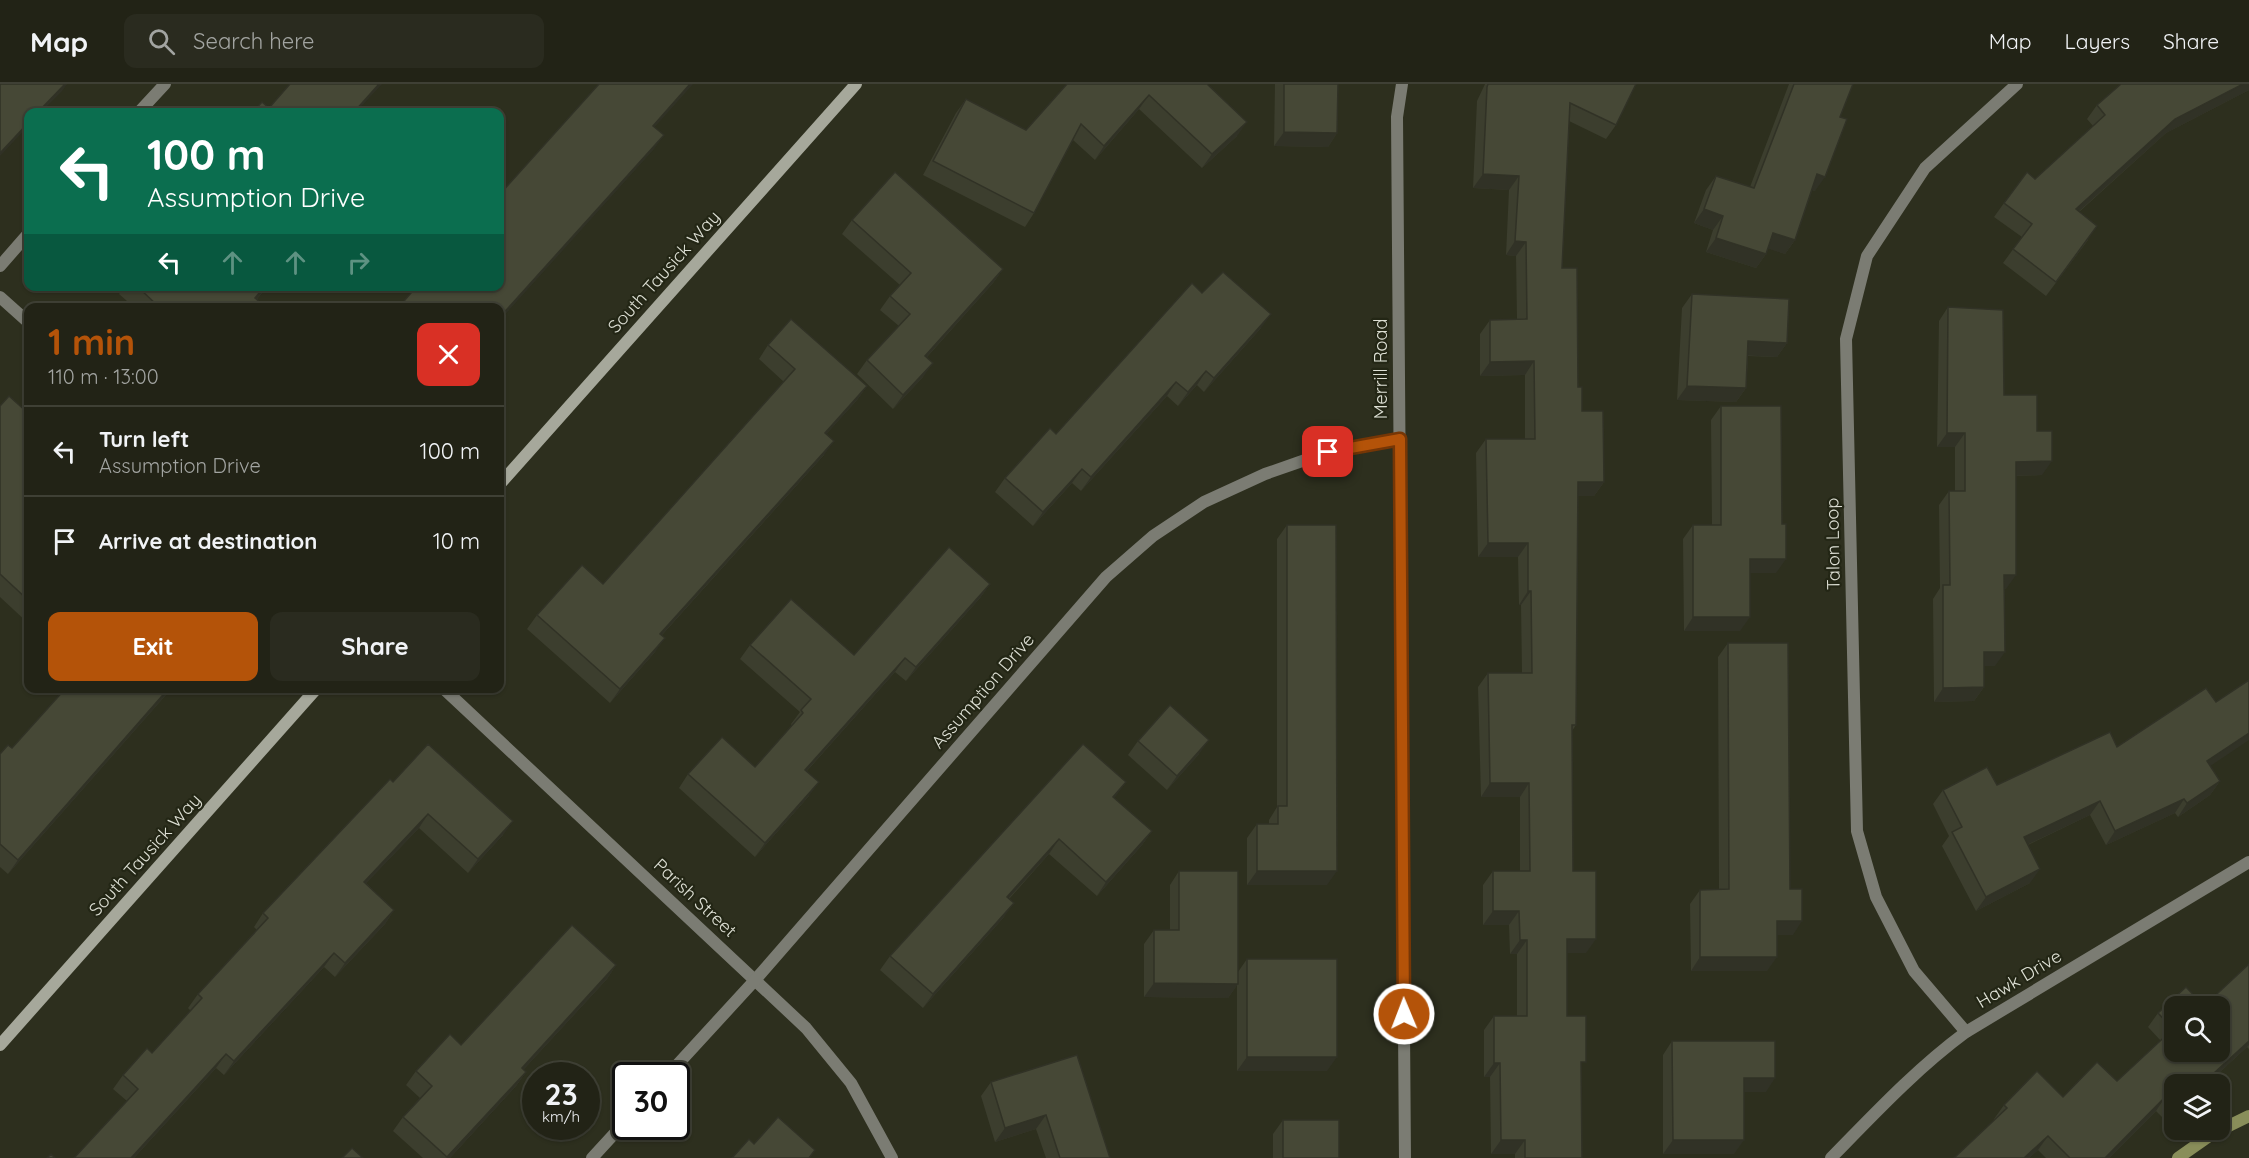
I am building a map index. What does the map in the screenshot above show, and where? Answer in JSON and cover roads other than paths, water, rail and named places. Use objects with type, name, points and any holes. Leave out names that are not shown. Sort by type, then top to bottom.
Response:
[{"type":"main road","name":"South Tausick Way","points":[[504,480],[856,84]]},
{"type":"main road","name":"South Tausick Way","points":[[0,1045],[313,693]]},
{"type":"street","points":[[143,108],[165,84]]},
{"type":"street","name":"Merrill Road","points":[[1402,84],[1397,117],[1405,1158]]},
{"type":"street","name":"Talon Loop","points":[[1966,1032],[1914,971],[1876,897],[1857,831],[1846,339],[1867,256],[1925,168],[2017,84]]},
{"type":"street","points":[[0,266],[24,239]]},
{"type":"street","points":[[0,297],[24,318]]},
{"type":"street","name":"Assumption Drive","points":[[681,1062],[756,979],[1106,577],[1153,536],[1204,502],[1265,474],[1328,452],[1400,439]]},
{"type":"street","name":"Parish Street","points":[[448,693],[806,1028],[851,1083],[892,1158]]},
{"type":"street","name":"Hawk Drive","points":[[1832,1158],[1909,1078],[1966,1032],[2249,862]]},
{"type":"street","points":[[592,1158],[612,1136]]},
{"type":"waterway","points":[[2178,1158],[2212,1134],[2249,1116]]}]
